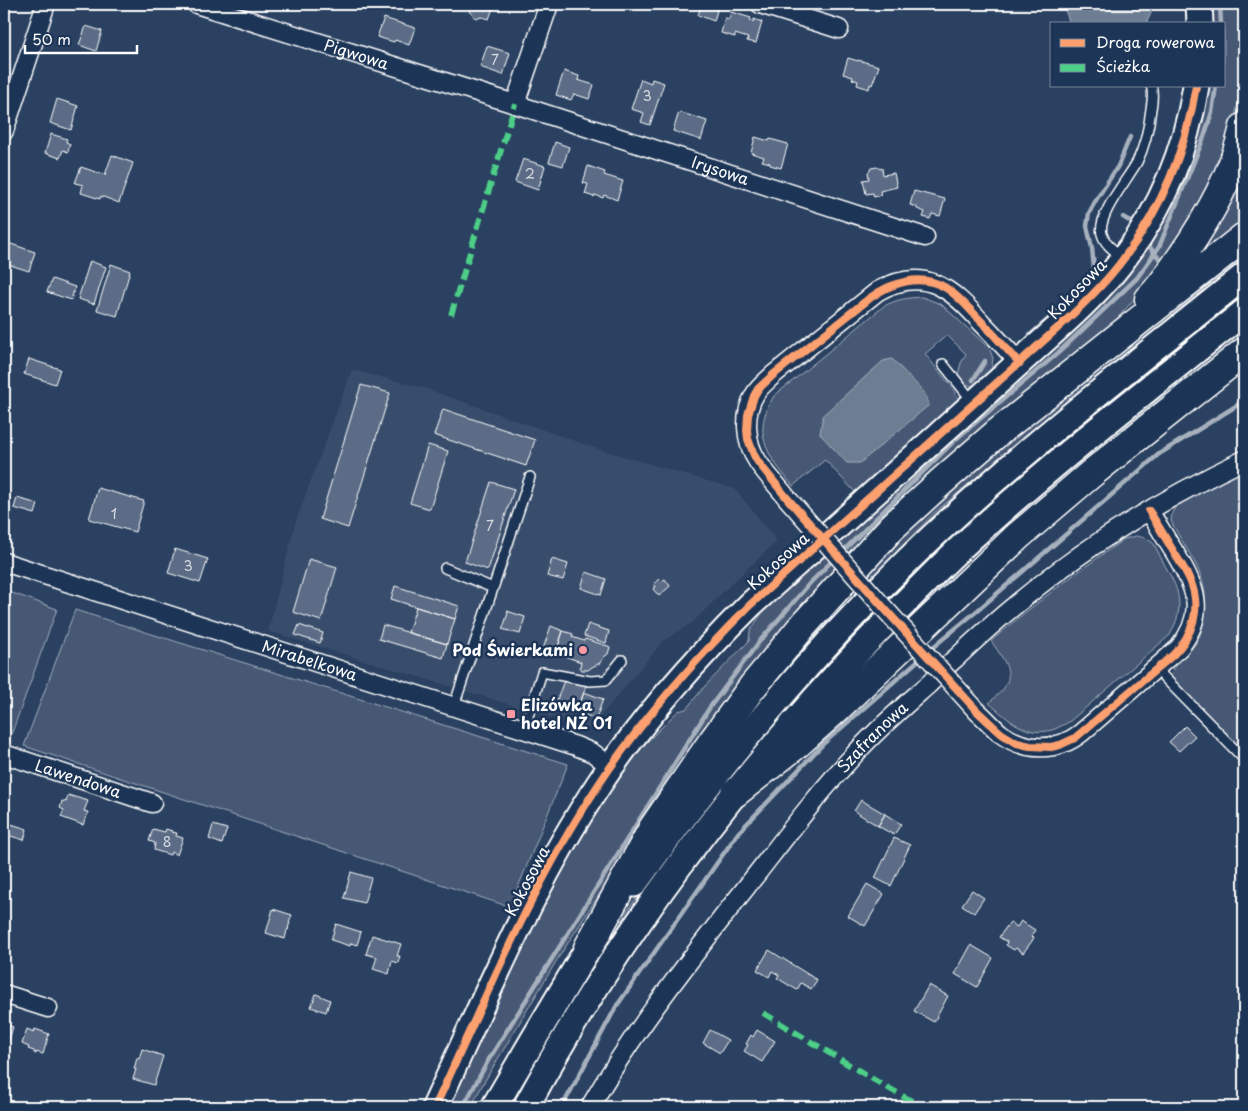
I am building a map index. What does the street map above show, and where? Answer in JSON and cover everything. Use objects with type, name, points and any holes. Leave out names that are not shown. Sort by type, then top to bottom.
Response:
[{"type":"highway","points":[[1108,346],[1129,319],[1157,291],[1202,226],[1227,176],[1240,143],[1244,126]]},
{"type":"highway","points":[[588,948],[653,828],[724,726],[753,686],[801,628],[892,527],[996,434],[1244,237]]},
{"type":"highway","points":[[735,793],[834,712],[1018,536],[1244,352]]},
{"type":"highway","points":[[1173,408],[1244,368]]},
{"type":"main road","points":[[1199,4],[1200,22]]},
{"type":"main road","name":"Kokosowa","points":[[436,1107],[524,916],[554,857],[611,767],[685,674],[712,643],[750,605],[1020,363],[1103,285],[1124,259],[1150,219],[1170,177],[1187,129],[1196,88]]},
{"type":"main road","points":[[494,1107],[588,948],[671,833],[722,767],[793,683],[888,580],[935,534],[1018,460],[1104,388],[1244,276]]},
{"type":"main road","points":[[526,1107],[593,992],[663,889],[735,793],[819,694],[906,600],[1014,499],[1244,312]]},
{"type":"street","points":[[4,132],[46,4]]},
{"type":"street","name":"Pigwowa","points":[[196,4],[515,104]]},
{"type":"street","points":[[515,104],[549,4]]},
{"type":"street","points":[[760,4],[839,29]]},
{"type":"street","name":"Irysowa","points":[[515,104],[925,237]]},
{"type":"street","points":[[1020,363],[960,300],[940,285],[919,281],[895,283],[878,291],[758,389],[748,414],[747,430],[751,448],[758,462],[787,498],[977,711],[1002,734],[1030,746],[1051,747],[1075,738],[1156,670],[1185,641],[1192,626],[1195,610],[1196,602],[1193,587],[1187,573],[1149,510]]},
{"type":"street","name":"Szafranowa","points":[[590,1107],[661,998],[819,794],[874,733],[1020,601],[1086,551],[1149,510],[1198,482],[1244,460]]},
{"type":"street","name":"Mirabelkowa","points":[[4,562],[586,749],[611,767]]},
{"type":"street","name":"Lawendowa","points":[[4,754],[152,803]]},
{"type":"street","points":[[4,994],[48,1008]]},
{"type":"lane","points":[[1124,259],[1107,244],[1102,234],[1102,222],[1137,163],[1142,150],[1150,119],[1152,88]]},
{"type":"lane","points":[[943,364],[974,404]]},
{"type":"lane","points":[[454,706],[530,477]]},
{"type":"lane","points":[[445,568],[493,588]]},
{"type":"lane","points":[[524,729],[542,672],[590,682],[606,680],[622,660]]},
{"type":"lane","points":[[1156,670],[1244,759]]},
{"type":"shaded area","points":[[1062,4],[1151,4],[1152,11],[1147,22],[1069,22]]},
{"type":"shaded area","points":[[1207,4],[1244,4],[1244,65],[1239,100],[1228,142],[1207,197],[1150,281],[1115,321],[905,495],[855,550],[660,800],[557,960],[471,1107],[445,1107],[528,927],[600,805],[633,756],[678,711],[686,709],[705,686],[749,641],[750,631],[764,610],[796,581],[815,559],[1009,383],[1042,361],[1121,277],[1202,88],[1226,88],[1226,22],[1209,22]]},
{"type":"shaded area","points":[[1244,159],[1244,220],[1183,274]]},
{"type":"shaded area","points":[[1244,244],[1244,257],[933,514],[844,607],[728,736],[765,682],[923,509]]},
{"type":"shaded area","points":[[1244,289],[1244,299],[842,656],[516,1107],[506,1107],[601,947],[667,855],[794,695],[905,578],[989,497]]},
{"type":"shaded area","points":[[922,297],[941,304],[989,348],[993,358],[991,372],[976,387],[966,384],[958,374],[966,354],[947,335],[925,354],[955,391],[959,401],[856,493],[825,460],[793,486],[773,460],[765,442],[763,432],[764,421],[774,396],[884,306],[902,299]]},
{"type":"shaded area","points":[[1244,329],[1244,338],[887,646],[931,596],[1004,530],[1082,462]]},
{"type":"shaded area","points":[[892,359],[924,392],[929,405],[860,463],[847,463],[820,434],[823,415],[883,361]]},
{"type":"shaded area","points":[[352,370],[421,387],[595,448],[735,489],[777,541],[692,623],[663,641],[590,729],[268,631],[296,521]]},
{"type":"shaded area","points":[[1244,469],[1244,754],[1171,676],[1172,672],[1199,637],[1202,630],[1205,602],[1201,577],[1171,521],[1175,507],[1206,488]]},
{"type":"shaded area","points":[[1136,536],[1146,538],[1154,544],[1177,591],[1178,613],[1170,635],[1069,722],[1055,729],[1036,731],[1019,726],[1011,721],[989,703],[1006,685],[1008,679],[1005,662],[991,641],[1071,577],[1124,539]]},
{"type":"shaded area","points":[[4,590],[57,609],[6,749],[4,749]]},
{"type":"shaded area","points":[[75,610],[568,764],[510,907],[24,746]]},
{"type":"building","points":[[472,4],[497,4],[495,9],[493,8],[489,19],[474,17],[469,12]]},
{"type":"building","points":[[702,4],[718,7],[714,21],[698,15]]},
{"type":"building","points":[[731,12],[751,18],[750,20],[753,22],[754,19],[762,22],[756,43],[747,41],[748,38],[735,34],[735,37],[721,33],[725,18],[729,19]]},
{"type":"building","points":[[384,18],[415,28],[409,45],[377,37]]},
{"type":"building","points":[[86,26],[102,31],[96,51],[79,45]]},
{"type":"building","points":[[487,46],[510,53],[503,75],[480,67]]},
{"type":"building","points":[[848,58],[879,66],[869,89],[857,85],[858,81],[852,79],[853,77],[843,74]]},
{"type":"building","points":[[564,71],[579,76],[578,80],[594,85],[589,99],[574,94],[571,100],[556,95]]},
{"type":"building","points":[[641,79],[651,83],[652,79],[664,83],[650,125],[641,122],[644,113],[631,109]]},
{"type":"building","points":[[57,99],[78,106],[71,130],[50,123]]},
{"type":"building","points":[[679,112],[707,121],[701,140],[673,131]]},
{"type":"building","points":[[51,134],[67,139],[66,142],[70,144],[68,152],[63,150],[60,158],[45,153]]},
{"type":"building","points":[[755,137],[788,144],[781,168],[762,161],[764,157],[751,153]]},
{"type":"building","points":[[555,142],[569,147],[563,166],[549,162]]},
{"type":"building","points":[[112,155],[133,163],[119,203],[101,196],[100,199],[81,193],[83,185],[75,183],[81,167],[105,175]]},
{"type":"building","points":[[523,159],[545,166],[538,190],[515,182]]},
{"type":"building","points":[[588,166],[605,172],[604,175],[623,181],[617,200],[604,195],[603,198],[585,194],[588,184],[583,183]]},
{"type":"building","points":[[871,168],[882,168],[883,175],[894,173],[897,187],[880,191],[881,195],[874,197],[873,193],[866,194],[863,180],[869,179],[868,172]]},
{"type":"building","points":[[914,191],[945,199],[940,216],[932,214],[930,219],[923,217],[925,212],[910,205]]},
{"type":"building","points":[[8,243],[35,252],[29,271],[4,263]]},
{"type":"building","points":[[90,261],[106,267],[94,304],[78,299]]},
{"type":"building","points":[[111,264],[130,271],[117,316],[97,310]]},
{"type":"building","points":[[52,279],[75,287],[71,300],[47,292]]},
{"type":"building","points":[[29,359],[60,369],[55,384],[24,374]]},
{"type":"building","points":[[361,385],[390,393],[348,528],[320,519]]},
{"type":"building","points":[[443,409],[535,440],[526,466],[434,435]]},
{"type":"building","points":[[428,445],[448,451],[430,509],[410,503]]},
{"type":"building","points":[[491,482],[514,489],[488,570],[465,562]]},
{"type":"building","points":[[98,488],[144,501],[135,532],[89,519]]},
{"type":"building","points":[[17,498],[38,504],[35,514],[14,508]]},
{"type":"building","points":[[175,549],[208,559],[200,583],[168,573]]},
{"type":"building","points":[[309,559],[337,567],[321,621],[293,612]]},
{"type":"building","points":[[552,559],[568,564],[563,580],[547,576]]},
{"type":"building","points":[[586,572],[606,579],[601,595],[581,588]]},
{"type":"building","points":[[660,579],[662,581],[665,579],[670,586],[659,596],[653,589],[656,587],[654,584]]},
{"type":"building","points":[[395,586],[459,606],[455,619],[391,599]]},
{"type":"building","points":[[416,607],[455,619],[447,644],[408,633]]},
{"type":"building","points":[[507,611],[525,617],[520,634],[502,629]]},
{"type":"building","points":[[588,624],[609,631],[606,643],[584,636]]},
{"type":"building","points":[[299,625],[323,633],[320,643],[295,635]]},
{"type":"building","points":[[383,625],[447,644],[443,658],[379,639]]},
{"type":"building","points":[[551,626],[563,631],[556,653],[543,649]]},
{"type":"building","name":"Pod Świerkami","points":[[563,631],[573,634],[572,637],[610,647],[608,654],[600,663],[588,670],[582,670],[580,667],[581,662],[556,653]]},
{"type":"building","points":[[565,678],[586,686],[577,712],[557,705],[556,702]]},
{"type":"building","points":[[584,692],[603,699],[596,719],[577,712]]},
{"type":"building","points":[[1185,726],[1195,736],[1179,751],[1169,742]]},
{"type":"building","points":[[68,795],[88,801],[84,811],[88,812],[83,825],[61,817],[64,810],[60,808],[62,801],[66,802]]},
{"type":"building","points":[[861,800],[885,814],[878,826],[854,811]]},
{"type":"building","points":[[885,814],[901,824],[894,835],[878,826]]},
{"type":"building","points":[[8,823],[27,829],[24,840],[4,834]]},
{"type":"building","points":[[213,825],[227,829],[222,844],[209,839]]},
{"type":"building","points":[[153,829],[165,832],[166,829],[177,833],[176,836],[183,838],[177,855],[171,852],[170,855],[154,850],[155,843],[149,841]]},
{"type":"building","points":[[894,838],[910,845],[891,886],[875,878]]},
{"type":"building","points":[[351,872],[371,878],[364,903],[344,898]]},
{"type":"building","points":[[867,884],[884,894],[865,926],[848,916]]},
{"type":"building","points":[[972,890],[984,898],[974,913],[962,905]]},
{"type":"building","points":[[273,909],[292,915],[285,939],[266,933]]},
{"type":"building","points":[[1021,921],[1035,930],[1031,936],[1034,937],[1032,941],[1023,953],[1016,948],[1014,950],[1006,945],[1007,942],[999,937],[1010,922],[1017,927]]},
{"type":"building","points":[[336,924],[361,932],[357,945],[351,943],[350,946],[331,940]]},
{"type":"building","points":[[372,935],[401,944],[397,956],[400,956],[398,963],[392,961],[389,974],[373,969],[377,957],[366,954]]},
{"type":"building","points":[[971,945],[993,958],[977,987],[955,974]]},
{"type":"building","points":[[769,950],[817,980],[811,989],[801,983],[797,990],[777,978],[779,975],[772,971],[769,977],[757,970]]},
{"type":"building","points":[[929,985],[948,996],[934,1022],[914,1011]]},
{"type":"building","points":[[316,994],[330,1000],[326,1012],[311,1007]]},
{"type":"building","points":[[4,1024],[13,1027],[8,1043],[4,1042]]},
{"type":"building","points":[[27,1029],[34,1032],[35,1029],[49,1034],[43,1054],[36,1052],[36,1054],[28,1049],[29,1047],[22,1044]]},
{"type":"building","points":[[710,1030],[728,1040],[720,1053],[703,1043]]},
{"type":"building","points":[[757,1030],[775,1041],[762,1062],[744,1051],[751,1035],[753,1037]]},
{"type":"building","points":[[142,1049],[163,1056],[154,1085],[133,1079],[137,1058],[139,1059]]},
{"type":"waterway","points":[[1220,4],[1221,22]]},
{"type":"waterway","points":[[841,553],[956,439],[1058,353],[1137,278],[1159,247],[1204,137],[1212,112],[1216,88]]},
{"type":"waterway","points":[[1071,300],[1094,269],[1087,226],[1089,213],[1118,166],[1130,137]]},
{"type":"waterway","points":[[1123,217],[1135,227]]},
{"type":"waterway","points":[[1146,241],[1162,261]]},
{"type":"waterway","points":[[1030,335],[1058,311]]},
{"type":"waterway","points":[[973,380],[985,361]]},
{"type":"waterway","points":[[927,652],[1159,454],[1244,401]]},
{"type":"waterway","points":[[463,1107],[489,1059],[710,707],[759,642],[810,583],[835,558]]},
{"type":"waterway","points":[[562,1107],[616,1007],[738,833],[824,743],[922,657]]},
{"type":"marked path","points":[[451,315],[515,104]]},
{"type":"marked path","points":[[763,1013],[922,1107]]},
{"type":"cycle path","points":[[435,1107],[511,942],[552,862],[599,784],[633,736],[689,669],[750,605],[1061,325],[1110,276],[1138,239],[1161,198],[1186,132],[1196,88]]},
{"type":"cycle path","points":[[1020,363],[965,304],[946,288],[927,281],[907,281],[879,292],[870,298],[758,389],[748,415],[748,439],[758,462],[787,498],[977,711],[1002,734],[1017,743],[1030,746],[1051,747],[1075,738],[1173,655],[1186,639],[1194,620],[1194,590],[1183,567],[1149,511]]},
{"type":"place","name":"Pod Świerkami","points":[[583,650]]},
{"type":"place","name":"Elizówka hotel NŻ 01","points":[[511,714]]}]
